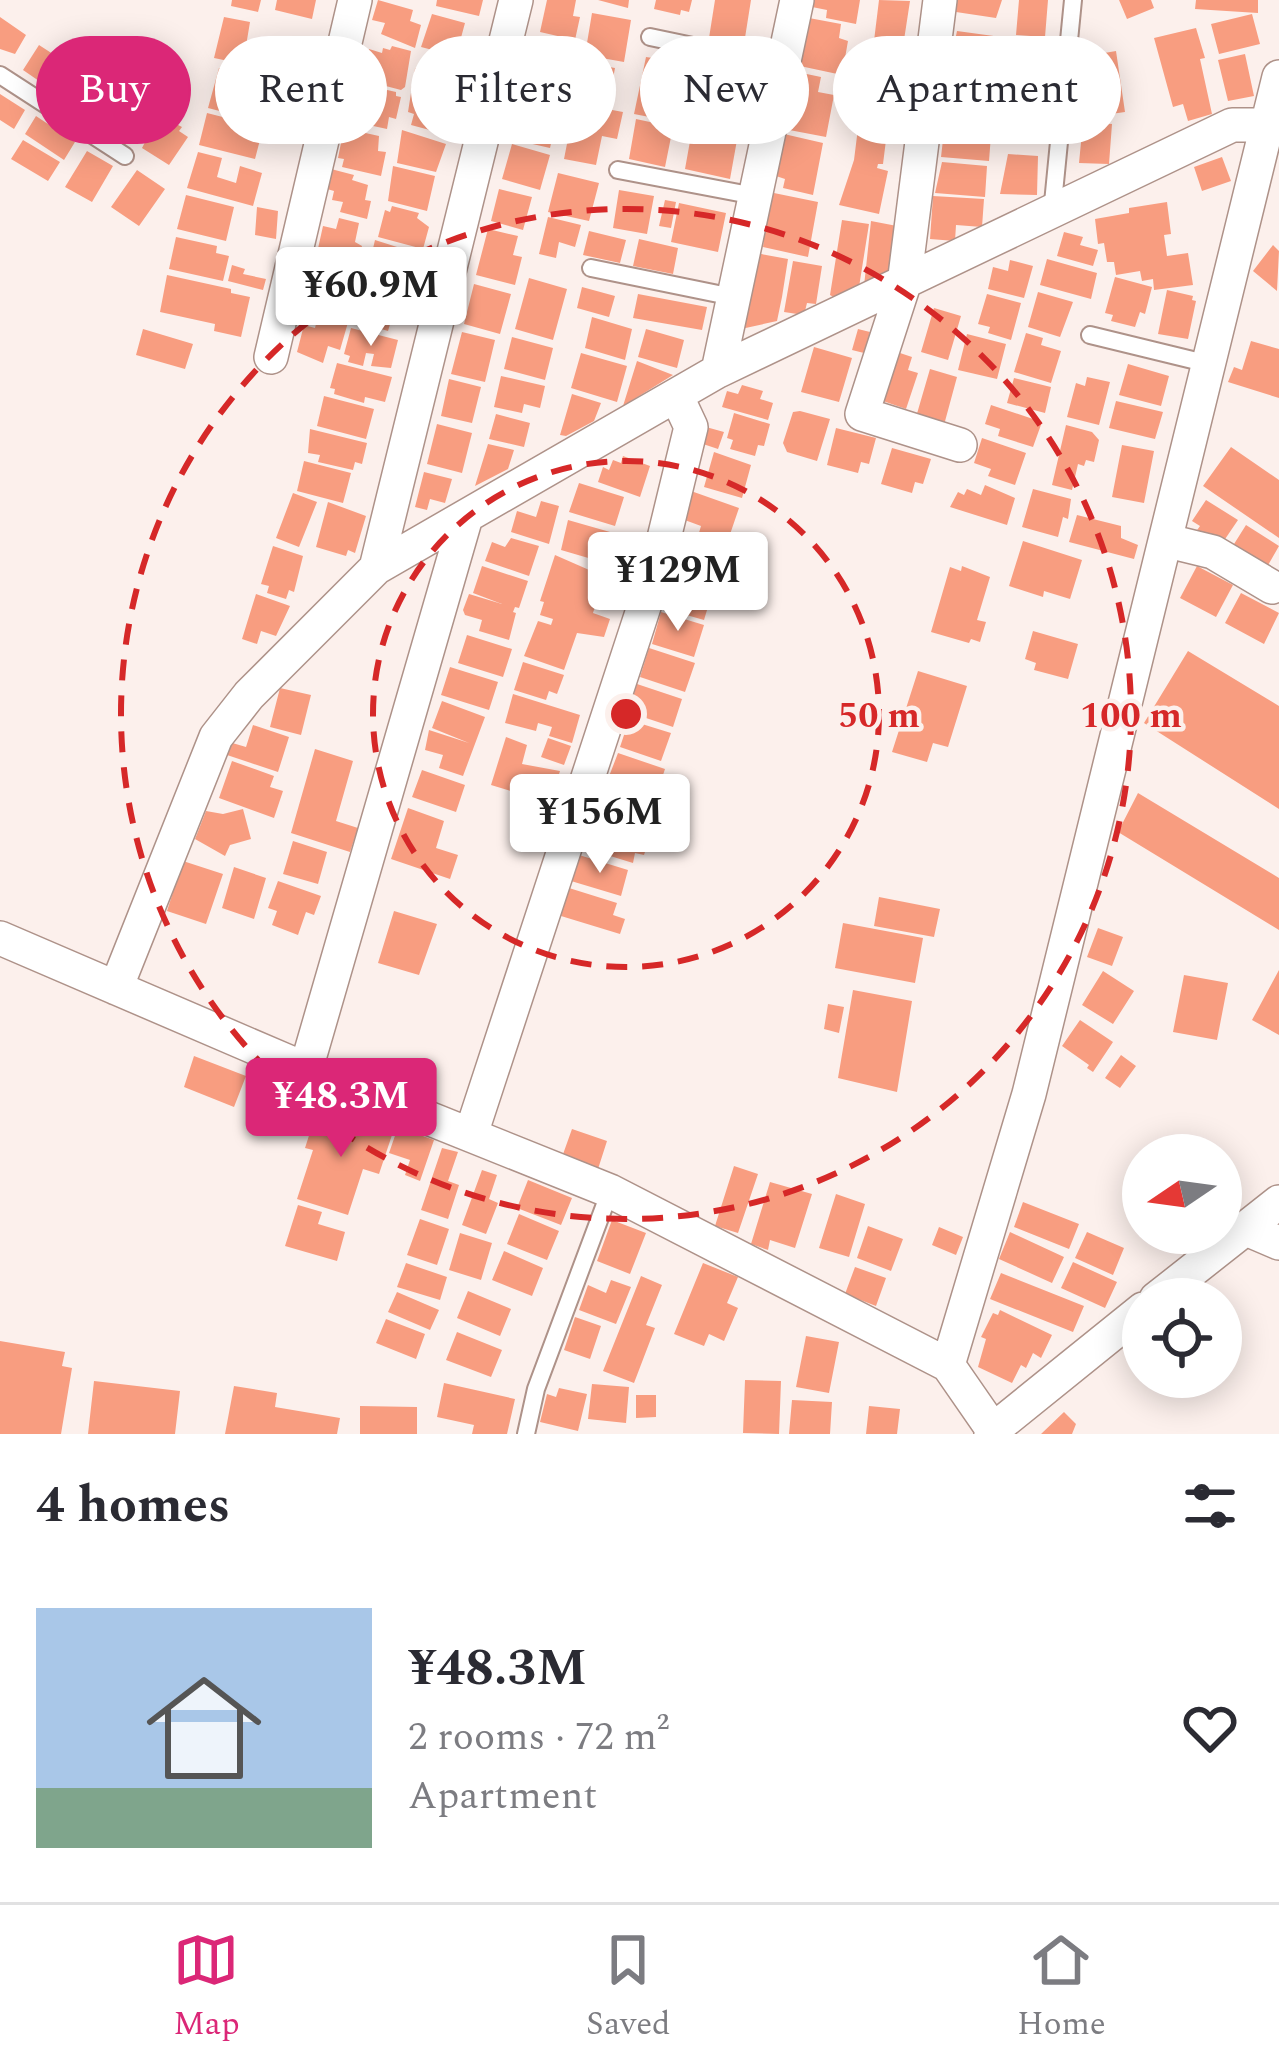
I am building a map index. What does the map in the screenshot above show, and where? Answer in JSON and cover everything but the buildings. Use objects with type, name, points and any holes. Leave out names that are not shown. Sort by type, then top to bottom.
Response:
[{"type":"street","points":[[271,357],[355,0]]},
{"type":"street","points":[[376,568],[516,0]]},
{"type":"street","points":[[789,36],[797,0]]},
{"type":"street","points":[[940,0],[904,284],[862,414],[960,445]]},
{"type":"street","points":[[948,1365],[1029,1094],[1273,124],[1279,77]]},
{"type":"street","points":[[116,988],[216,737],[249,695],[376,568],[718,371],[1232,125],[1273,124]]},
{"type":"street","points":[[718,371],[766,144]]},
{"type":"street","points":[[471,1134],[657,567],[691,427],[677,397]]},
{"type":"street","points":[[306,1069],[466,517]]},
{"type":"street","points":[[1168,541],[1213,552],[1272,587]]},
{"type":"street","points":[[0,938],[306,1069],[610,1191],[948,1365],[992,1432],[1122,1326]]},
{"type":"street","points":[[1182,1278],[1279,1202]]},
{"type":"street","points":[[1244,1228],[1279,1244]]},
{"type":"lane","points":[[1052,214],[1073,0]]},
{"type":"lane","points":[[0,75],[125,156]]},
{"type":"lane","points":[[618,170],[755,196]]},
{"type":"lane","points":[[591,268],[734,297]]},
{"type":"lane","points":[[1090,335],[1209,364]]},
{"type":"lane","points":[[526,1434],[536,1389],[610,1191]]}]
